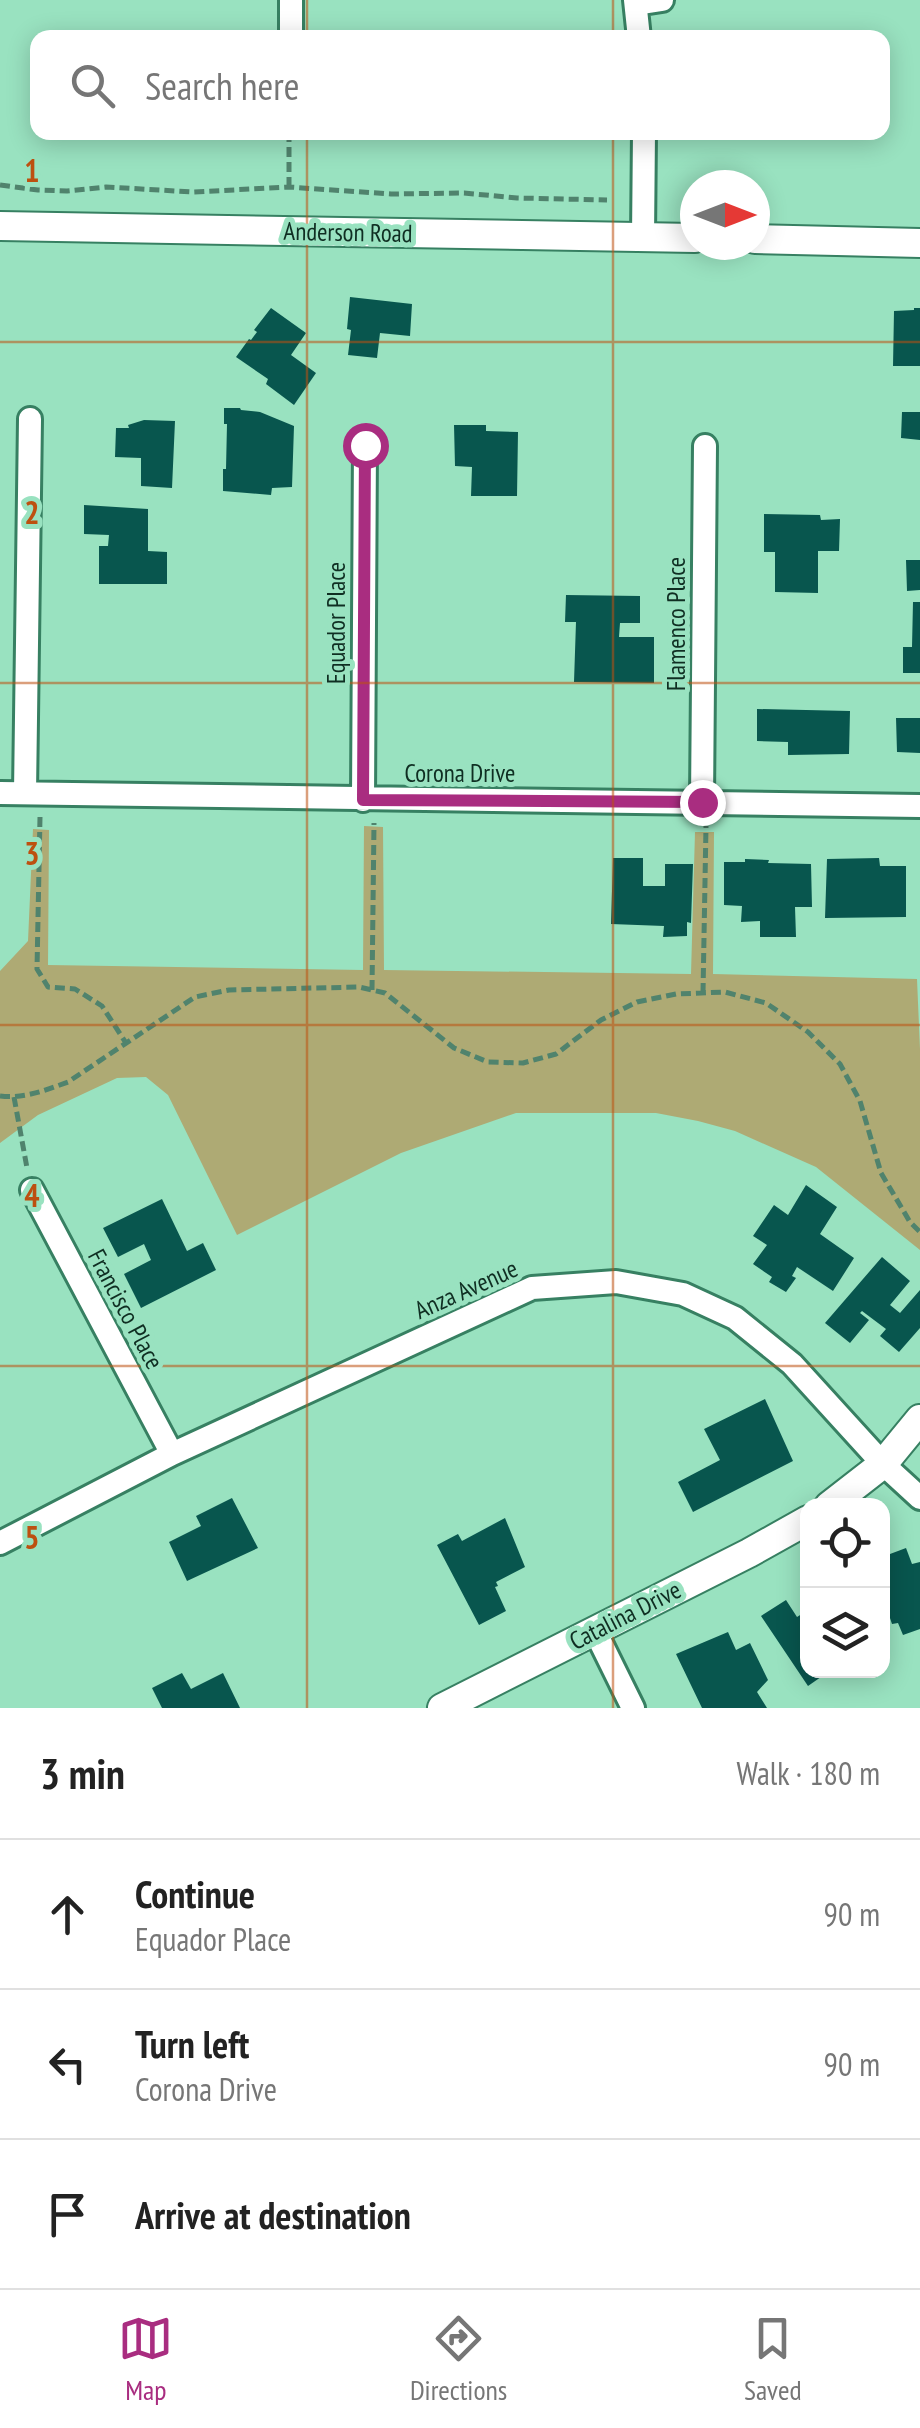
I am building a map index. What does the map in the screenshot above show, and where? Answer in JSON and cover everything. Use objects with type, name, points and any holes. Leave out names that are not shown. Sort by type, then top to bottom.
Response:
[{"type":"street","points":[[290,30],[292,0]]},
{"type":"street","points":[[639,30],[635,2],[662,0]]},
{"type":"street","points":[[644,140],[644,237]]},
{"type":"street","name":"Anderson Road","points":[[0,226],[680,238]]},
{"type":"street","points":[[770,240],[920,243]]},
{"type":"street","points":[[30,420],[33,794]]},
{"type":"street","name":"Equador Place","points":[[365,445],[369,800]]},
{"type":"street","name":"Flamenco Place","points":[[705,446],[705,802]]},
{"type":"street","name":"Corona Drive","points":[[0,794],[920,806]]},
{"type":"street","name":"Francisco Place","points":[[32,1190],[172,1454]]},
{"type":"street","name":"Anza Avenue","points":[[0,1543],[172,1454],[532,1288],[616,1282],[682,1294],[735,1318],[792,1364],[882,1464],[920,1498]]},
{"type":"street","points":[[839,1498],[882,1464],[920,1419]]},
{"type":"street","name":"Catalina Drive","points":[[442,1708],[800,1524]]},
{"type":"street","points":[[595,1630],[633,1708]]},
{"type":"path","points":[[289,140],[289,187]]},
{"type":"path","points":[[0,185],[38,190],[106,187],[194,192],[289,187],[606,200]]},
{"type":"path","points":[[33,794],[37,969],[48,987],[75,989],[102,1006],[126,1043]]},
{"type":"path","points":[[369,800],[372,990]]},
{"type":"path","points":[[703,993],[705,802]]},
{"type":"path","points":[[0,1096],[14,1098],[68,1082],[195,998],[229,990],[372,990],[384,993],[454,1048],[488,1062],[524,1063],[556,1054],[601,1020],[637,1002],[676,994],[725,992],[766,1003],[808,1032],[840,1064],[860,1101],[881,1173],[920,1232]]},
{"type":"path","points":[[14,1098],[32,1190]]},
{"type":"shaded area","points":[[364,826],[383,827],[384,970],[691,974],[695,832],[714,832],[713,974],[917,979],[920,1250],[816,1167],[735,1131],[656,1113],[516,1113],[401,1153],[237,1235],[168,1095],[146,1077],[117,1078],[38,1115],[0,1143],[0,971],[28,941],[33,829],[49,830],[48,965],[363,970]]},
{"type":"building","points":[[350,297],[412,304],[410,336],[380,333],[377,358],[348,355]]},
{"type":"building","points":[[271,308],[306,333],[291,355],[316,373],[294,405],[266,384],[268,379],[236,357]]},
{"type":"building","points":[[920,308],[920,366],[893,366],[894,311]]},
{"type":"building","points":[[224,408],[260,412],[294,426],[292,487],[272,488],[271,495],[223,491],[227,424]]},
{"type":"building","points":[[902,412],[920,412],[920,440],[901,438]]},
{"type":"building","points":[[144,420],[175,421],[172,488],[141,486],[141,458],[115,457],[116,428],[129,428],[128,425]]},
{"type":"building","points":[[454,425],[486,425],[486,431],[518,432],[517,496],[471,496],[472,467],[455,466]]},
{"type":"building","points":[[84,505],[148,509],[148,551],[167,552],[167,584],[99,584],[99,546],[108,546],[109,535],[84,534]]},
{"type":"building","points":[[764,514],[840,519],[839,551],[818,551],[818,593],[775,592],[775,552],[764,552]]},
{"type":"building","points":[[906,560],[920,560],[920,590],[907,591]]},
{"type":"building","points":[[566,595],[640,596],[640,623],[620,623],[619,637],[654,637],[654,683],[574,682],[576,622],[565,622]]},
{"type":"building","points":[[913,602],[920,602],[920,673],[903,673],[903,647],[912,647]]},
{"type":"building","points":[[757,709],[850,711],[849,754],[788,755],[788,742],[757,741]]},
{"type":"building","points":[[896,718],[920,718],[920,753],[897,752]]},
{"type":"building","points":[[613,858],[643,858],[643,886],[665,886],[665,864],[693,864],[687,936],[663,937],[664,926],[611,924]]},
{"type":"building","points":[[879,858],[880,866],[906,866],[906,917],[825,918],[827,859]]},
{"type":"building","points":[[745,859],[811,864],[812,907],[795,907],[796,937],[760,937],[760,921],[741,922],[742,906],[724,905],[724,862]]},
{"type":"building","points":[[806,1185],[837,1207],[820,1234],[854,1258],[833,1291],[797,1267],[792,1276],[796,1278],[786,1292],[769,1282],[772,1277],[753,1264],[767,1245],[753,1236],[774,1205],[788,1215]]},
{"type":"building","points":[[162,1199],[187,1251],[203,1243],[216,1270],[141,1308],[124,1274],[151,1260],[144,1244],[118,1257],[103,1228]]},
{"type":"building","points":[[882,1257],[910,1281],[890,1305],[900,1313],[920,1290],[920,1328],[899,1352],[880,1336],[886,1329],[862,1311],[869,1320],[850,1343],[825,1323]]},
{"type":"building","points":[[765,1399],[793,1461],[693,1512],[678,1482],[720,1460],[704,1429]]},
{"type":"building","points":[[232,1498],[258,1548],[187,1581],[169,1542],[201,1526],[196,1516]]},
{"type":"building","points":[[505,1518],[525,1567],[496,1582],[506,1611],[479,1625],[437,1545],[458,1534],[462,1541]]},
{"type":"building","points":[[906,1548],[912,1564],[920,1562],[920,1629],[903,1635],[898,1623],[892,1624],[890,1618],[890,1554]]},
{"type":"building","points":[[786,1600],[797,1617],[800,1615],[800,1674],[761,1616]]},
{"type":"building","points":[[728,1632],[736,1650],[750,1643],[768,1680],[757,1692],[767,1708],[702,1708],[676,1654]]},
{"type":"building","points":[[182,1673],[191,1689],[223,1673],[240,1708],[162,1708],[152,1688]]},
{"type":"building","points":[[803,1678],[820,1678],[808,1686]]},
{"type":"route","points":[[365,445],[363,800],[702,802]]}]
